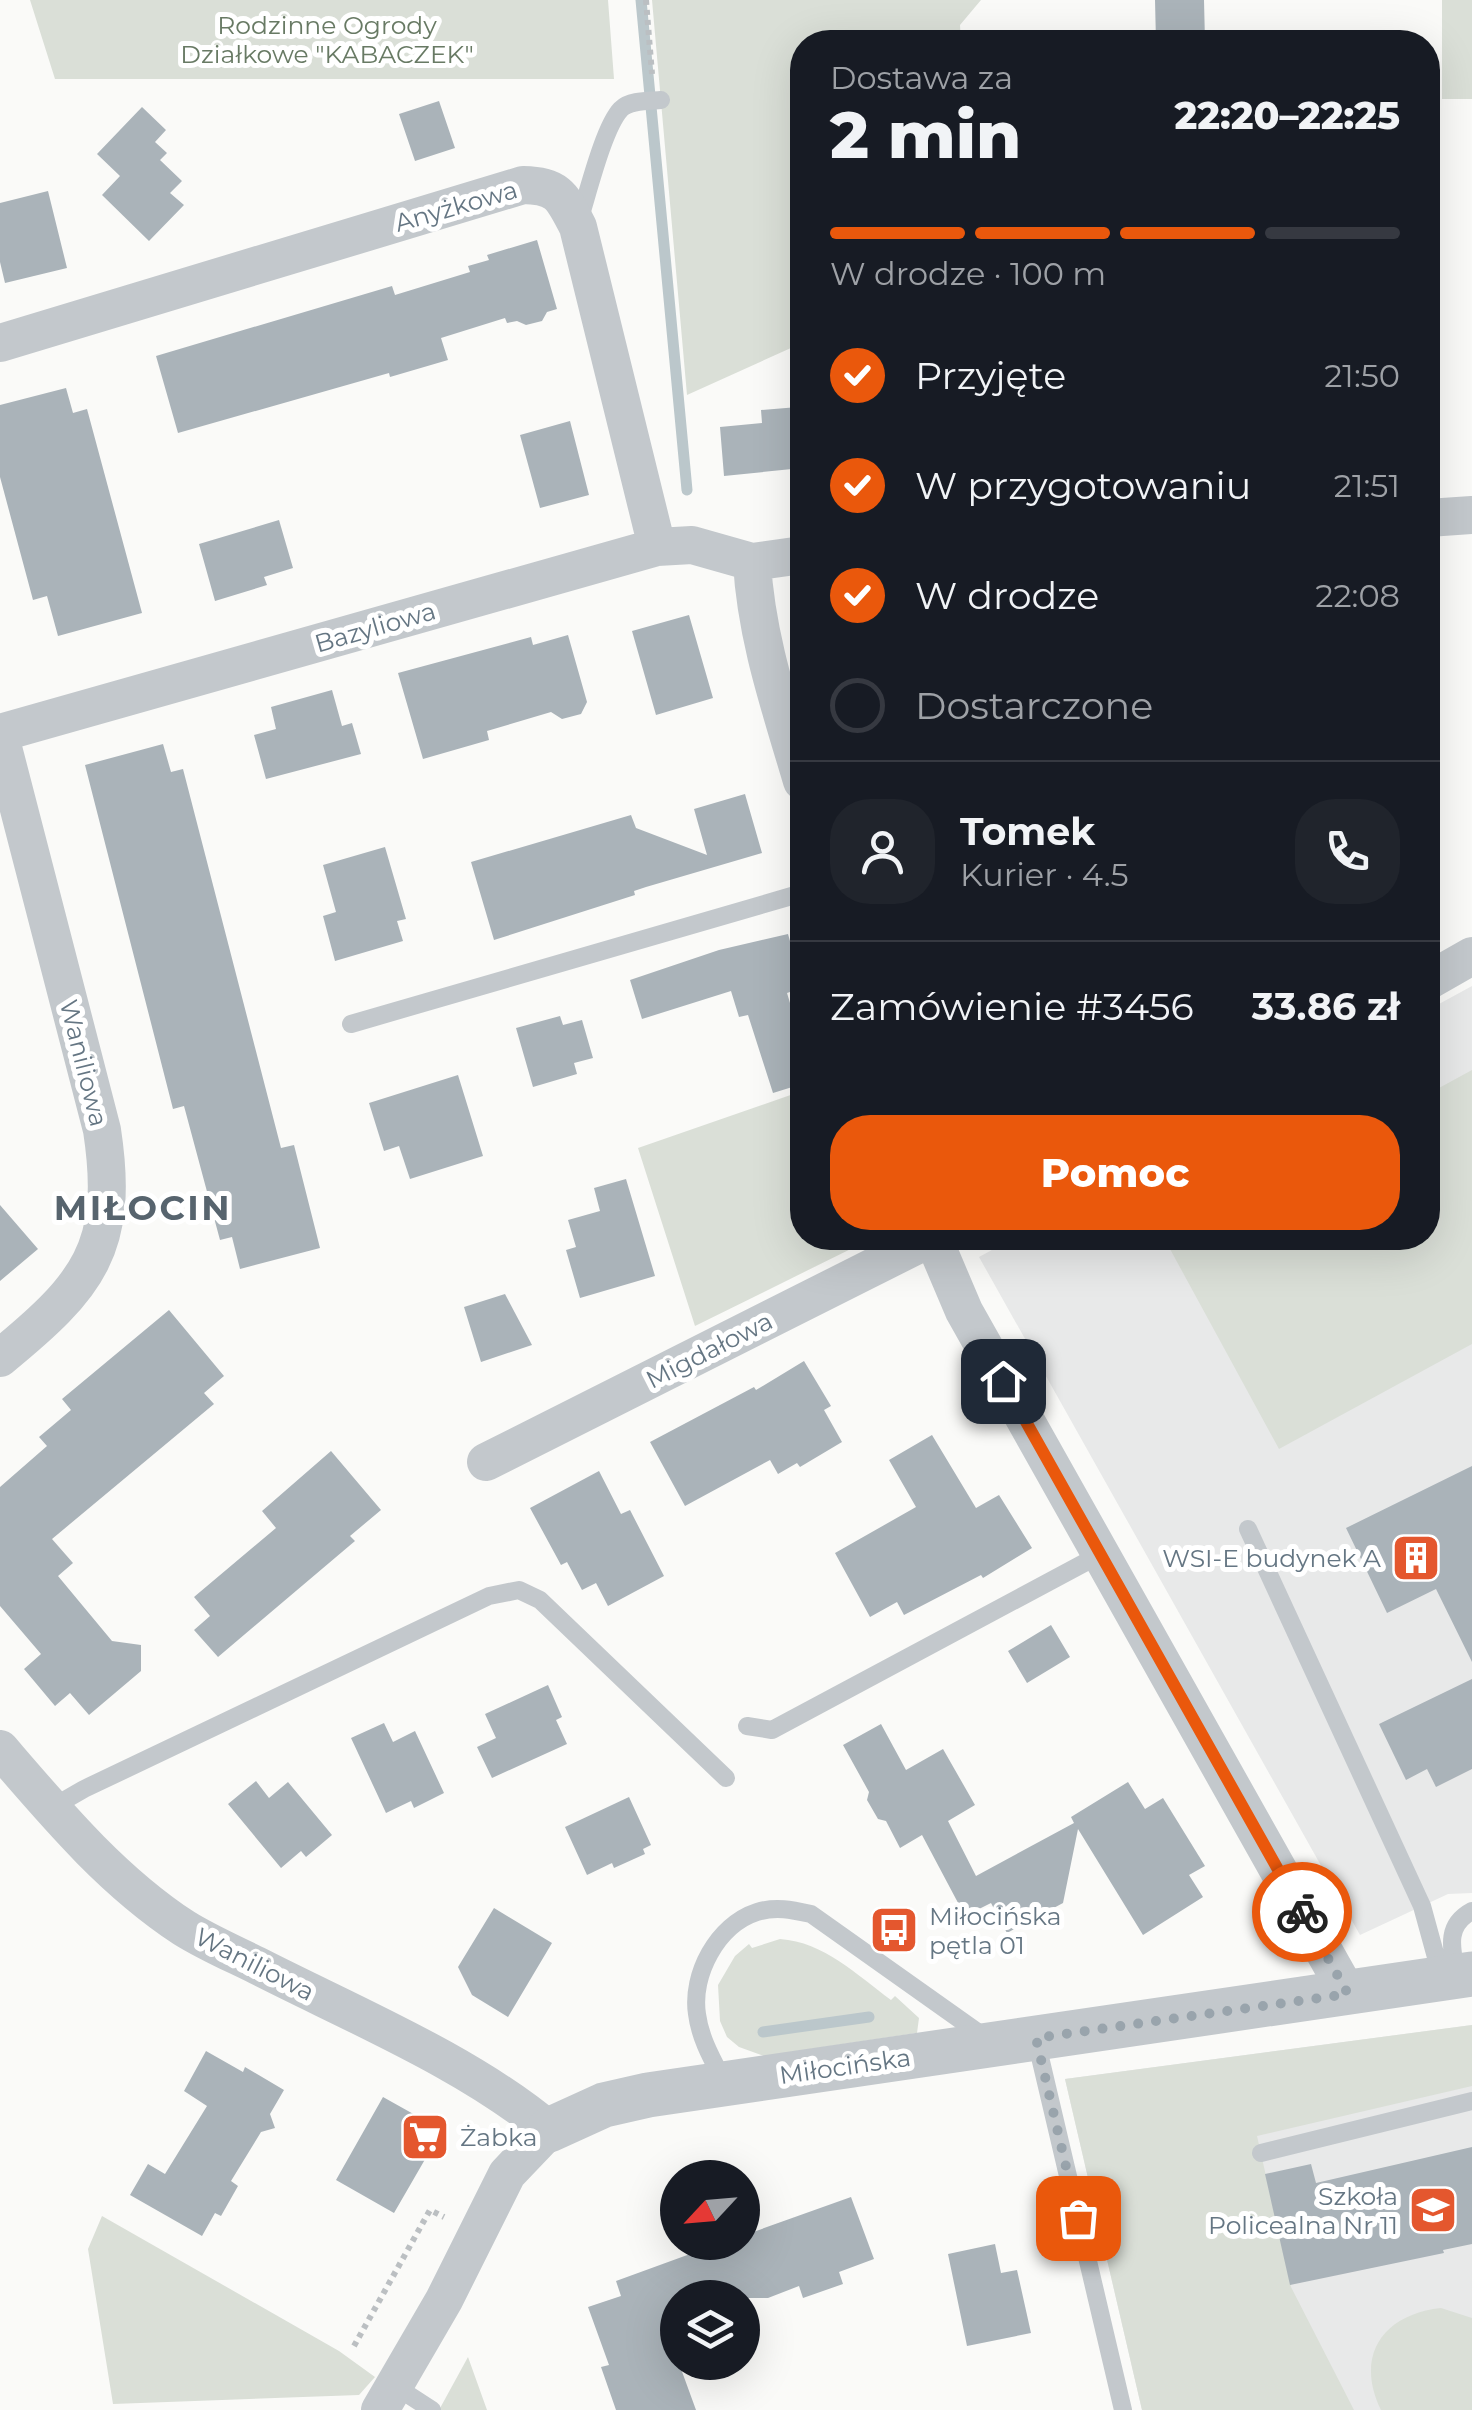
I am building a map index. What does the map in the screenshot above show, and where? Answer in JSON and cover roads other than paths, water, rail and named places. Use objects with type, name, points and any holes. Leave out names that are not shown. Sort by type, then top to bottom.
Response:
[{"type":"street","name":"Anyżkowa","points":[[0,343],[523,185],[548,186],[563,198],[578,227],[657,547]]},
{"type":"street","points":[[1440,517],[1472,515]]},
{"type":"street","name":"Bazyliowa","points":[[0,734],[657,547],[692,544],[752,562]]},
{"type":"street","points":[[790,557],[752,562],[763,645],[790,740]]},
{"type":"street","name":"Waniliowa","points":[[0,734],[102,1130],[109,1175],[107,1216],[100,1244],[80,1283],[52,1316],[0,1358]]},
{"type":"street","points":[[1440,975],[1472,956]]},
{"type":"street","name":"Migdałowa","points":[[486,1462],[908,1250]]},
{"type":"street","name":"Migdałowa","points":[[937,1250],[964,1311],[1348,1994]]},
{"type":"street","name":"Waniliowa","points":[[0,1749],[51,1808],[138,1896],[188,1930],[516,2102],[548,2130]]},
{"type":"street","name":"Miłocińska","points":[[387,2398],[444,2300],[507,2174],[548,2130],[604,2105],[1457,1977]]},
{"type":"lane","points":[[578,227],[610,128],[630,104],[657,101]]},
{"type":"lane","points":[[351,1024],[790,896]]},
{"type":"lane","points":[[1248,1528],[1457,1977]]},
{"type":"lane","points":[[747,1726],[772,1730],[1101,1554]]},
{"type":"lane","points":[[51,1808],[489,1596],[519,1590],[540,1600],[726,1778]]},
{"type":"lane","points":[[724,2084],[704,2044],[696,1985],[708,1956],[728,1930],[754,1912],[784,1908],[811,1914],[1015,2041],[1123,2410]]},
{"type":"lane","points":[[1457,1977],[1453,1930],[1460,1918],[1472,1911]]},
{"type":"lane","points":[[1261,2153],[1472,2101]]},
{"type":"lane","points":[[387,2398],[432,2410]]},
{"type":"waterway","points":[[641,0],[687,490]]},
{"type":"waterway","points":[[763,2032],[869,2017]]},
{"type":"place","name":"WSI-E budynek A","points":[[1416,1558]]},
{"type":"place","name":"Miłocińska pętla 01","points":[[894,1930]]},
{"type":"place","name":"Żabka","points":[[425,2137]]},
{"type":"place","name":"Szkoła Policealna Nr 11","points":[[1433,2210]]},
{"type":"district","name":"MIŁOCIN","points":[[143,1208]]},
{"type":"park label","name":"Rodzinne Ogrody Działkowe \"KABACZEK\"","points":[[327,40]]}]
